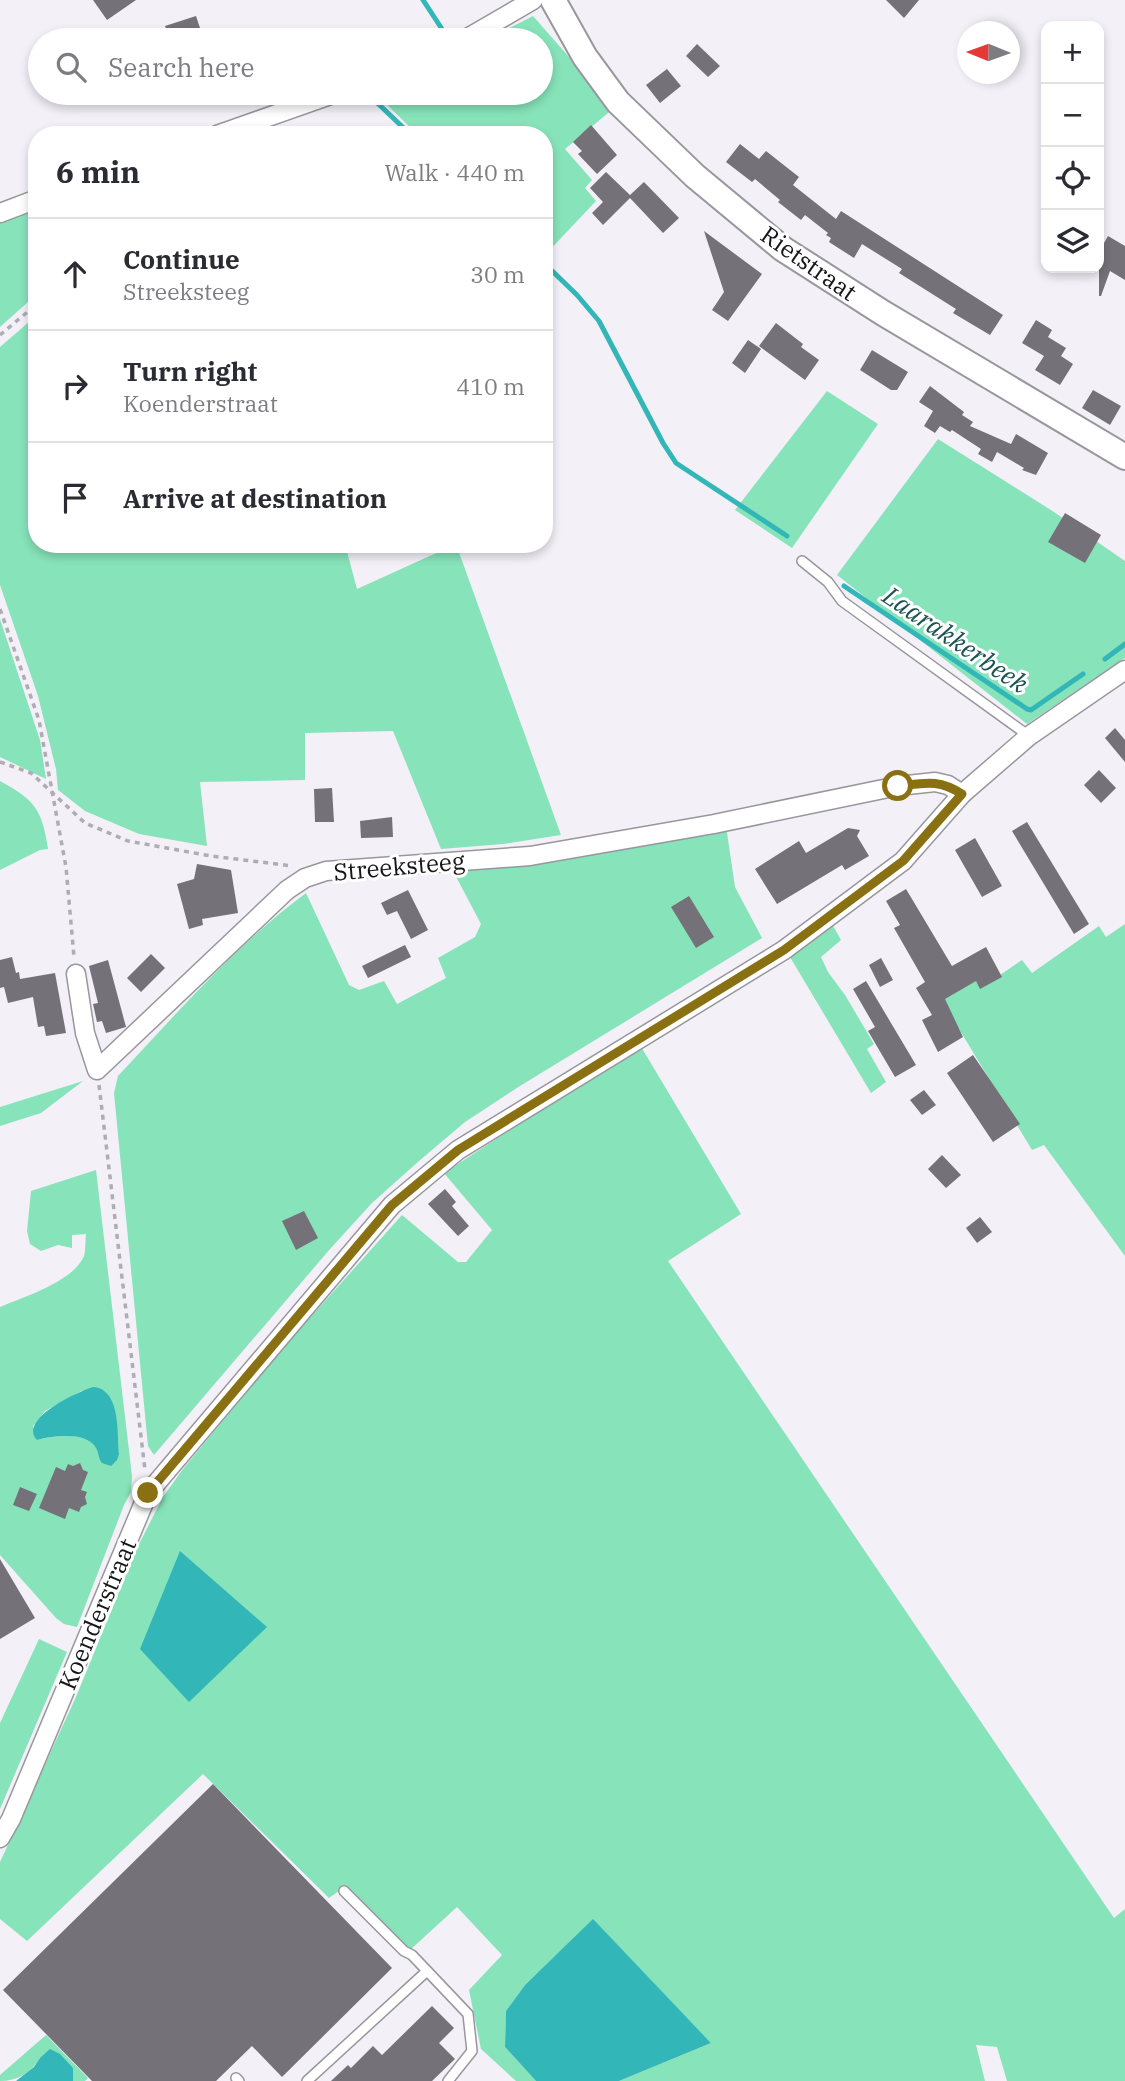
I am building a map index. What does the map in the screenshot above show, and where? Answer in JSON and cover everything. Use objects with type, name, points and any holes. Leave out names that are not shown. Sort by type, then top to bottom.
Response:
[{"type":"street","points":[[485,28],[533,0]]},
{"type":"street","name":"Rietstraat","points":[[553,0],[585,57],[618,102],[695,176],[783,249],[883,313],[1125,457]]},
{"type":"street","points":[[242,126],[302,105]]},
{"type":"street","points":[[0,213],[28,202]]},
{"type":"street","name":"Koenderstraat","points":[[0,1838],[11,1819],[148,1493],[392,1205],[458,1150],[784,950],[903,861],[962,794],[1030,736],[1125,670]]},
{"type":"street","name":"Streeksteeg","points":[[97,1070],[287,890],[305,878],[326,871],[530,856],[714,824],[898,786],[935,782],[962,794]]},
{"type":"street","points":[[76,974],[85,1033],[97,1070]]},
{"type":"lane","points":[[802,561],[828,582],[842,601],[1030,736]]},
{"type":"lane","points":[[344,1891],[404,1951],[412,1955],[468,2014],[472,2051],[448,2081]]},
{"type":"lane","points":[[307,2081],[427,1971]]},
{"type":"path","points":[[0,335],[28,312]]},
{"type":"path","points":[[0,609],[39,720],[66,867],[76,974]]},
{"type":"path","points":[[0,762],[31,773],[85,823],[128,841],[211,856],[326,871]]},
{"type":"path","points":[[97,1070],[148,1493]]},
{"type":"green space","points":[[533,16],[544,28],[510,28]]},
{"type":"green space","points":[[553,39],[614,108],[565,149],[592,180],[585,188],[596,201],[553,246],[553,126],[409,126],[387,105],[553,105]]},
{"type":"green space","points":[[28,208],[28,302],[0,327],[0,219]]},
{"type":"green space","points":[[28,323],[28,553],[347,553],[357,589],[436,553],[459,553],[561,835],[503,844],[441,849],[393,731],[305,733],[305,780],[200,782],[207,846],[139,834],[85,811],[58,790],[56,769],[38,696],[0,585],[0,347]]},
{"type":"green space","points":[[827,391],[878,424],[792,548],[735,510]]},
{"type":"green space","points":[[938,439],[1054,512],[1125,561],[1125,658],[1027,724],[837,575]]},
{"type":"green space","points":[[0,619],[40,740],[46,779],[0,757]]},
{"type":"green space","points":[[0,781],[35,807],[43,824],[48,849],[40,850],[0,870]]},
{"type":"green space","points":[[726,826],[735,887],[762,938],[520,1086],[465,1122],[419,1161],[372,1203],[330,1249],[154,1455],[148,1446],[114,1093],[118,1076],[232,957],[306,893],[349,985],[359,990],[384,981],[397,1004],[446,978],[438,958],[475,937],[481,924],[452,869]]},
{"type":"green space","points":[[832,924],[841,940],[821,957],[874,1044],[867,1049],[886,1082],[871,1093],[787,952]]},
{"type":"green space","points":[[1125,924],[1125,1256],[1044,1145],[1032,1150],[941,999],[973,976],[981,988],[1022,960],[1032,973],[1099,926],[1106,937]]},
{"type":"green space","points":[[640,1045],[741,1214],[668,1261],[1114,1918],[1125,1909],[1125,2081],[1007,2081],[997,2047],[976,2045],[985,2081],[619,2081],[711,2043],[593,1920],[525,1985],[506,2011],[505,2047],[536,2081],[516,2081],[481,2049],[469,1990],[502,1955],[457,1907],[409,1951],[346,1886],[329,1898],[203,1774],[27,1941],[0,1919],[0,1862],[76,1697],[137,1548],[163,1497],[183,1469],[282,1349],[402,1215],[458,1262],[466,1262],[492,1230],[444,1173]]},
{"type":"green space","points":[[83,1081],[41,1113],[0,1126],[0,1107]]},
{"type":"green space","points":[[96,1170],[132,1476],[131,1492],[77,1627],[64,1624],[56,1618],[0,1555],[0,1307],[34,1293],[70,1273],[79,1265],[85,1251],[86,1234],[72,1235],[72,1248],[58,1245],[41,1251],[30,1244],[27,1231],[31,1191]],"holes":[[[83,1390],[97,1448],[91,1442],[77,1437],[59,1436],[37,1440],[33,1426],[45,1411]]]},
{"type":"green space","points":[[39,1639],[67,1652],[0,1809],[0,1723]]},
{"type":"green space","points":[[46,2035],[88,2078],[85,2081],[73,2081],[73,2068],[40,2058],[23,2075],[0,2081],[0,2075]]},
{"type":"water","points":[[93,1387],[109,1395],[116,1413],[119,1454],[111,1466],[102,1463],[96,1448],[85,1439],[60,1436],[37,1440],[33,1432],[42,1415],[75,1394]]},
{"type":"water","points":[[180,1551],[267,1627],[189,1702],[140,1649]]},
{"type":"water","points":[[593,1919],[711,2043],[619,2081],[536,2081],[505,2047],[506,2011],[525,1985]]},
{"type":"water","points":[[50,2049],[60,2054],[73,2068],[73,2081],[16,2081],[34,2067]]},
{"type":"building","points":[[93,0],[136,0],[107,20]]},
{"type":"building","points":[[886,0],[919,0],[904,18]]},
{"type":"building","points":[[196,16],[200,28],[166,28],[165,26]]},
{"type":"building","points":[[697,44],[720,66],[708,77],[686,56]]},
{"type":"building","points":[[667,69],[681,86],[660,103],[646,85]]},
{"type":"building","points":[[591,125],[617,155],[597,174],[578,154],[582,151],[573,142]]},
{"type":"building","points":[[740,144],[759,159],[766,151],[799,177],[793,185],[836,219],[841,211],[1003,315],[990,335],[953,313],[956,309],[899,273],[902,269],[862,244],[854,258],[829,242],[831,238],[826,235],[828,233],[805,215],[801,220],[755,179],[752,182],[726,162]]},
{"type":"building","points":[[606,172],[630,195],[644,182],[679,218],[663,233],[630,198],[603,225],[592,213],[603,202],[590,188]]},
{"type":"building","points":[[704,231],[762,274],[728,321],[712,310],[724,292]]},
{"type":"building","points":[[1108,236],[1125,246],[1125,280],[1110,271],[1099,296],[1099,273],[1104,273],[1104,243]]},
{"type":"building","points":[[1036,320],[1052,330],[1048,337],[1066,348],[1061,356],[1073,364],[1060,385],[1035,370],[1044,356],[1022,343]]},
{"type":"building","points":[[776,323],[819,360],[805,380],[759,346]]},
{"type":"building","points":[[748,340],[761,349],[745,373],[732,363]]},
{"type":"building","points":[[872,350],[908,372],[897,390],[891,390],[860,370]]},
{"type":"building","points":[[930,386],[964,412],[962,415],[973,422],[970,426],[1011,444],[1016,434],[1048,453],[1036,475],[1022,470],[1024,468],[997,452],[992,462],[978,454],[981,449],[952,430],[950,432],[940,426],[935,433],[924,426],[933,411],[919,402]]},
{"type":"building","points":[[1093,390],[1121,406],[1110,425],[1082,408]]},
{"type":"building","points":[[1065,513],[1101,535],[1085,563],[1048,542]]},
{"type":"building","points":[[1115,728],[1125,740],[1125,762],[1105,738]]},
{"type":"building","points":[[1099,770],[1116,788],[1101,803],[1084,785]]},
{"type":"building","points":[[332,788],[334,822],[315,822],[314,789]]},
{"type":"building","points":[[392,817],[393,837],[361,838],[360,821]]},
{"type":"building","points":[[1027,822],[1089,924],[1074,934],[1012,831]]},
{"type":"building","points":[[848,828],[860,830],[857,836],[869,856],[845,870],[842,865],[777,904],[755,869],[799,841],[806,853]]},
{"type":"building","points":[[975,838],[1002,886],[982,897],[955,850]]},
{"type":"building","points":[[197,864],[231,870],[238,913],[202,919],[203,925],[189,929],[177,884],[194,879]]},
{"type":"building","points":[[906,889],[952,966],[986,947],[1002,977],[980,989],[976,981],[945,999],[963,1037],[938,1052],[922,1020],[932,1015],[916,988],[925,982],[894,928],[900,925],[886,901]]},
{"type":"building","points":[[408,890],[428,930],[411,939],[397,911],[387,915],[381,903]]},
{"type":"building","points":[[689,896],[714,937],[696,948],[671,907]]},
{"type":"building","points":[[405,945],[411,957],[368,978],[362,966]]},
{"type":"building","points":[[151,954],[165,968],[141,992],[127,978]]},
{"type":"building","points":[[12,957],[20,979],[55,973],[66,1033],[46,1036],[44,1026],[38,1027],[33,997],[8,1003],[4,987],[0,988],[0,960]]},
{"type":"building","points":[[881,958],[893,980],[880,987],[869,965]]},
{"type":"building","points":[[108,960],[126,1027],[106,1033],[102,1021],[97,1022],[93,1004],[98,1003],[89,966]]},
{"type":"building","points":[[866,981],[916,1065],[895,1077],[868,1031],[875,1027],[853,989]]},
{"type":"building","points":[[973,1055],[1020,1124],[993,1142],[947,1073]]},
{"type":"building","points":[[924,1090],[936,1105],[922,1115],[910,1100]]},
{"type":"building","points":[[942,1155],[961,1175],[946,1188],[928,1169]]},
{"type":"building","points":[[445,1189],[456,1202],[452,1206],[469,1226],[458,1236],[428,1204]]},
{"type":"building","points":[[304,1211],[318,1238],[296,1250],[282,1221]]},
{"type":"building","points":[[980,1217],[992,1232],[977,1243],[966,1228]]},
{"type":"building","points":[[80,1463],[83,1470],[88,1472],[81,1490],[87,1492],[87,1504],[81,1507],[79,1512],[69,1508],[65,1519],[39,1508],[56,1467],[65,1471],[68,1464],[73,1466]]},
{"type":"building","points":[[20,1487],[37,1494],[29,1511],[13,1505]]},
{"type":"building","points":[[0,1559],[35,1618],[0,1639]]},
{"type":"building","points":[[213,1784],[392,1968],[282,2077],[252,2046],[216,2081],[92,2081],[3,1990]]},
{"type":"building","points":[[432,2006],[454,2028],[439,2043],[455,2059],[432,2081],[331,2081],[348,2065],[351,2068],[373,2046],[382,2055]]},
{"type":"waterway","name":"Laarakkerbeek","points":[[423,0],[441,28]]},
{"type":"waterway","name":"Laarakkerbeek","points":[[380,105],[402,126]]},
{"type":"waterway","name":"Laarakkerbeek","points":[[553,272],[599,321],[676,463],[787,536]]},
{"type":"waterway","name":"Laarakkerbeek","points":[[844,586],[1027,709],[1031,710],[1083,674]]},
{"type":"waterway","name":"Laarakkerbeek","points":[[1105,659],[1125,644]]},
{"type":"route","points":[[148,1493],[392,1205],[458,1150],[784,950],[903,861],[962,794],[935,782],[898,786]]}]
